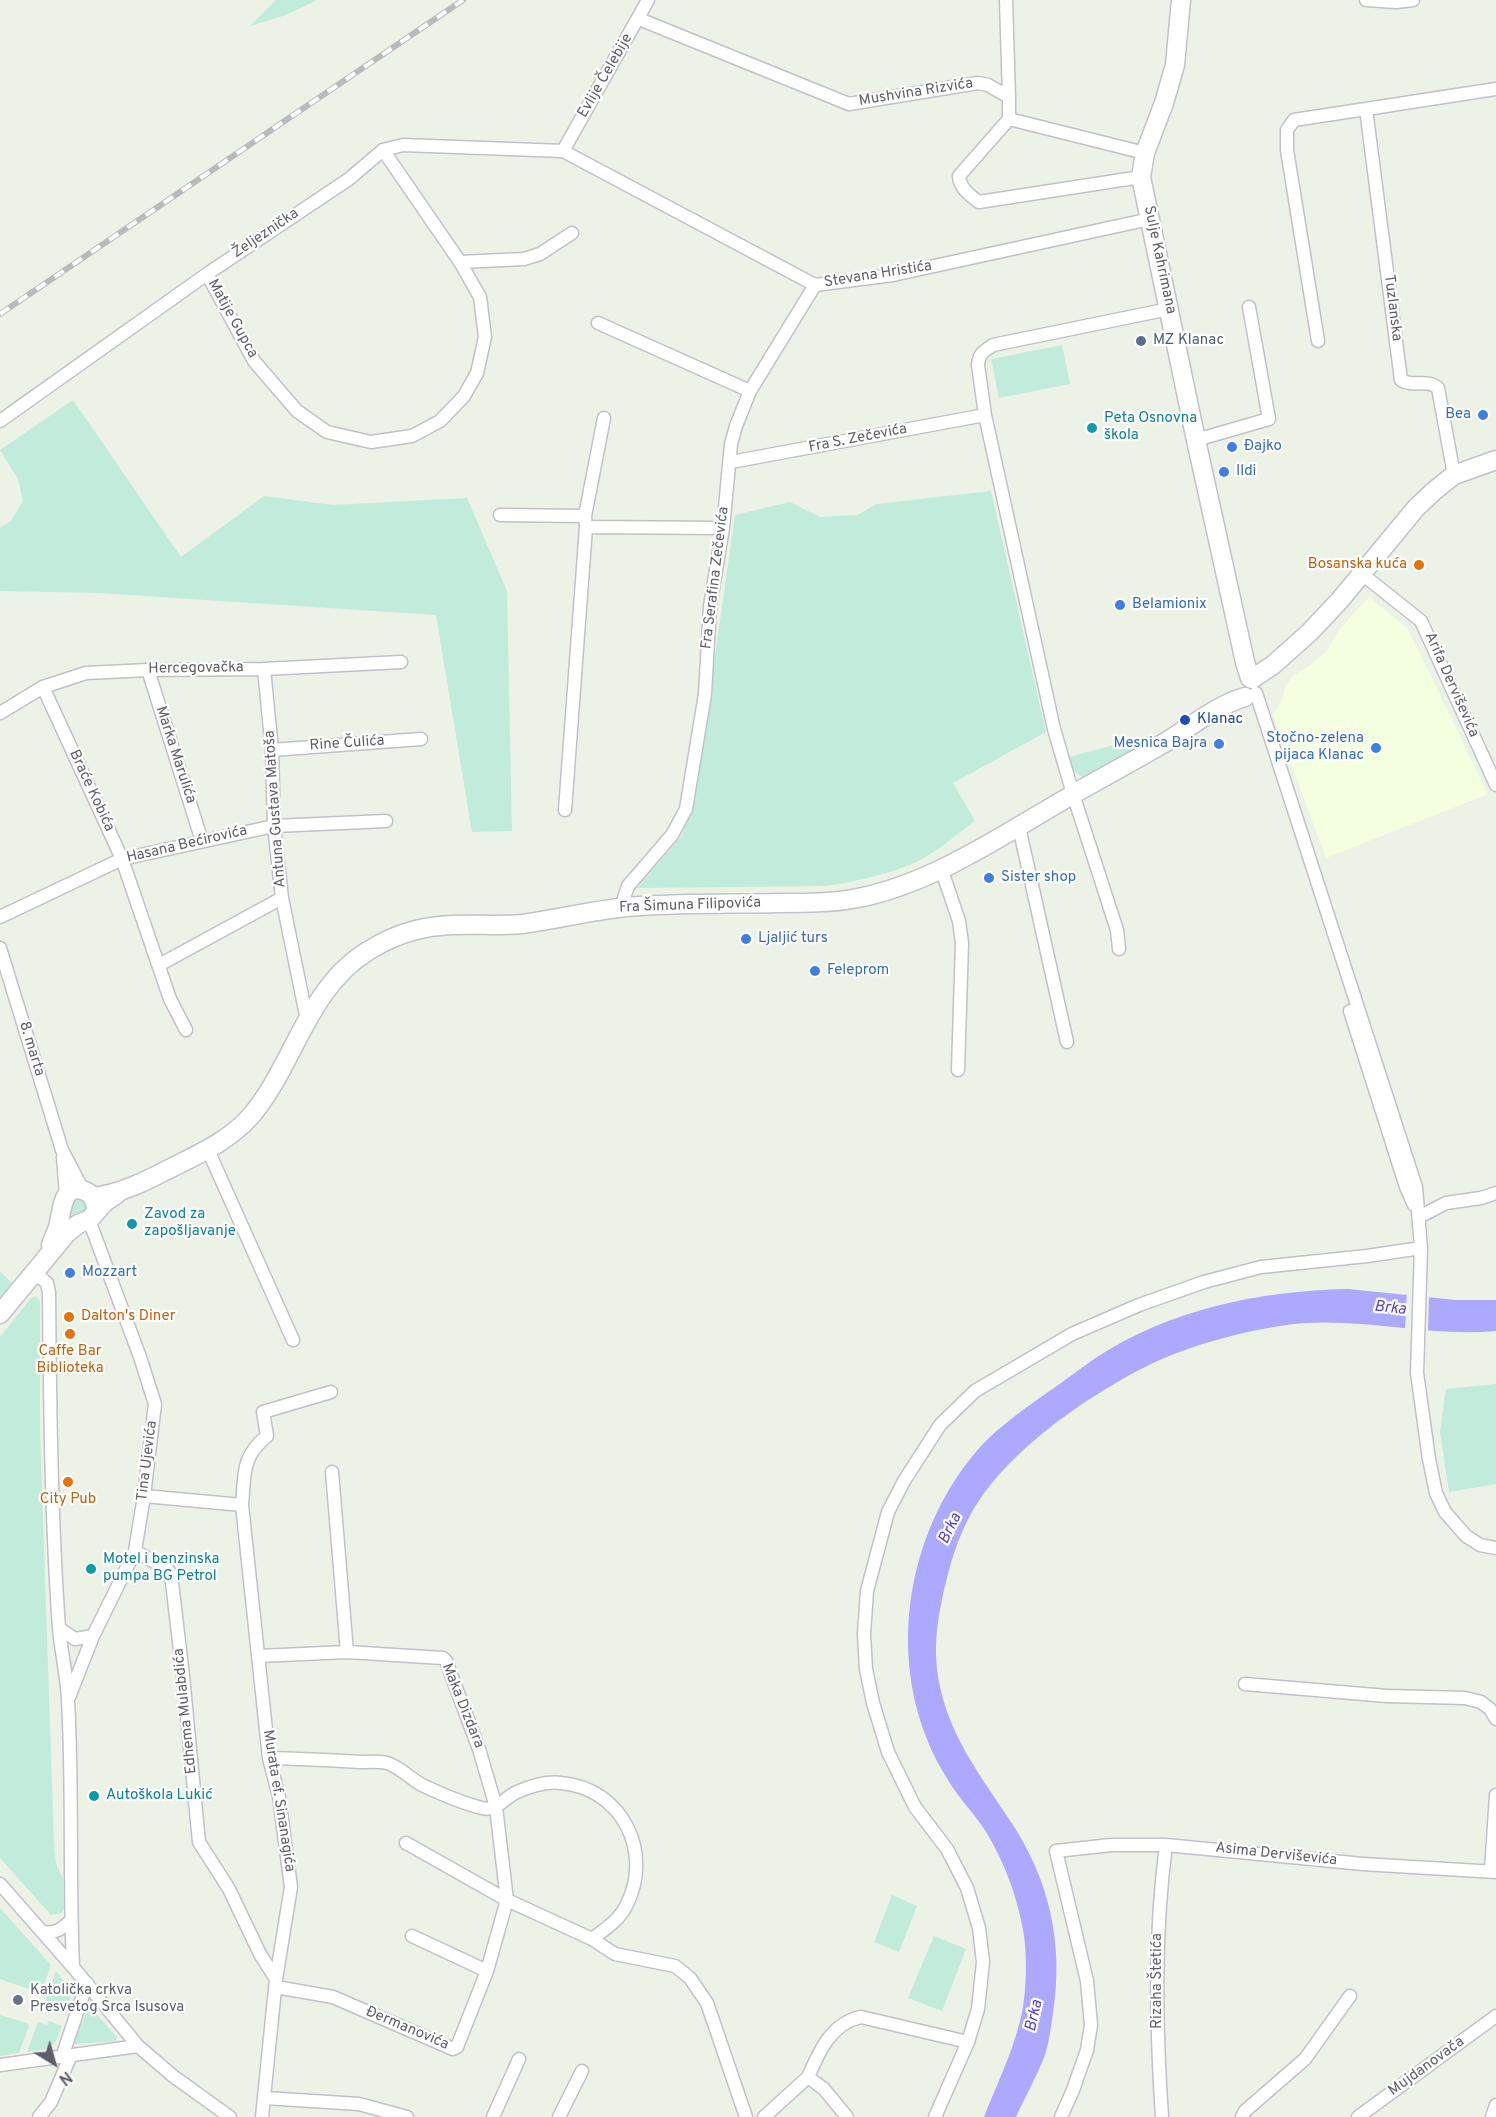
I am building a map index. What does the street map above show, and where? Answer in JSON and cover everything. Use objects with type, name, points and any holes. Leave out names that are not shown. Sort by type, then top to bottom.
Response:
[{"type":"main road","name":"Sulje Kahrimana","points":[[1181,0],[1174,65],[1164,104],[1144,153],[1142,177],[1248,685]]},
{"type":"main road","name":"Fra Šimuna Filipovića","points":[[81,1207],[208,1150],[231,1135],[251,1116],[268,1092],[307,1020],[325,993],[353,962],[366,952],[417,930],[444,926],[522,924],[625,907],[802,903],[857,898],[897,887],[941,868],[1019,827],[1234,701],[1248,685],[1310,632],[1362,574],[1416,508],[1434,491],[1454,475],[1496,460]]},
{"type":"main road","points":[[0,1314],[44,1260],[57,1231],[81,1207]]},
{"type":"street","name":"Evlije Čelebije","points":[[563,150],[648,0]]},
{"type":"street","points":[[1006,0],[1009,119],[959,176],[964,190],[979,202],[1142,177]]},
{"type":"street","points":[[1366,0],[1396,2],[1413,0]]},
{"type":"street","name":"Mushvina Rizvića","points":[[639,19],[849,104],[978,83],[988,85],[1009,97]]},
{"type":"street","points":[[1318,341],[1287,150],[1287,130],[1294,120],[1496,89]]},
{"type":"street","name":"Tuzlanska","points":[[1366,109],[1401,380],[1410,384],[1431,383],[1438,388],[1454,475]]},
{"type":"street","points":[[1009,119],[1144,153]]},
{"type":"street","points":[[383,150],[403,145],[563,150]]},
{"type":"street","name":"Matije Gupca","points":[[207,274],[254,361],[297,411],[327,432],[371,442],[411,436],[440,421],[464,396],[477,373],[485,337],[480,297],[460,262],[383,150]]},
{"type":"street","name":"Željeznička","points":[[0,421],[207,274],[349,179],[383,150]]},
{"type":"street","name":"Stevana Hristića","points":[[563,150],[815,285],[893,275],[1150,219]]},
{"type":"street","points":[[460,262],[524,259],[540,254],[572,233]]},
{"type":"street","name":"Fra Serafina Zečevića","points":[[625,907],[624,898],[628,886],[672,835],[686,809],[705,694],[710,606],[723,528],[731,444],[736,426],[750,391],[815,285]]},
{"type":"street","points":[[1196,440],[1269,419],[1249,307]]},
{"type":"street","points":[[1119,949],[1117,930],[1054,729],[984,415],[978,364],[979,357],[993,345],[1169,309]]},
{"type":"street","points":[[598,323],[750,391]]},
{"type":"street","name":"Fra S. Zečevića","points":[[730,462],[984,415]]},
{"type":"street","points":[[565,810],[586,522],[604,418]]},
{"type":"street","points":[[501,515],[586,522],[723,528]]},
{"type":"street","name":"Arifa Derviševića","points":[[1362,574],[1421,621],[1496,785]]},
{"type":"street","name":"Hercegovačka","points":[[0,713],[43,687],[86,673],[401,663]]},
{"type":"street","name":"Antuna Gustava Matoša","points":[[264,669],[273,750],[274,826],[282,898],[307,1020]]},
{"type":"street","name":"Marka Marulića","points":[[148,670],[202,841]]},
{"type":"street","points":[[1248,685],[1406,1188],[1419,1217],[1421,1262],[1417,1373],[1436,1492],[1444,1512],[1466,1536],[1480,1545],[1496,1548]]},
{"type":"street","name":"Braće Kobića","points":[[43,687],[122,859],[170,999],[186,1030]]},
{"type":"street","name":"Rine Čulića","points":[[273,750],[421,739]]},
{"type":"street","name":"Hasana Bećirovića","points":[[0,917],[122,859],[274,826],[386,821]]},
{"type":"street","points":[[1019,827],[1067,1042]]},
{"type":"street","points":[[941,868],[959,921],[962,943],[958,1070]]},
{"type":"street","points":[[159,965],[282,898]]},
{"type":"street","name":"8. marta","points":[[0,948],[81,1207]]},
{"type":"street","points":[[208,1150],[293,1340]]},
{"type":"street","points":[[1419,1217],[1446,1203],[1481,1198],[1496,1193]]},
{"type":"street","name":"Tina Ujevića","points":[[68,1698],[93,1636],[135,1551],[155,1404],[140,1357],[81,1207]]},
{"type":"street","points":[[935,2117],[968,2042],[978,2009],[984,1962],[972,1901],[947,1849],[915,1807],[888,1752],[873,1703],[866,1669],[864,1634],[867,1591],[888,1512],[904,1481],[940,1425],[975,1391],[1072,1334],[1139,1305],[1204,1282],[1261,1267],[1347,1259],[1421,1248]]},
{"type":"street","name":"Tina Ujevića","points":[[24,1284],[33,1278],[40,1277],[47,1283],[49,1292],[51,1428],[60,1629],[68,1698],[73,1967]]},
{"type":"street","name":"Murata ef. Sinanagića","points":[[262,2117],[276,1983],[291,1887],[279,1797],[269,1758],[242,1505],[248,1456],[267,1436],[263,1412],[331,1392]]},
{"type":"street","points":[[332,1472],[347,1652]]},
{"type":"street","points":[[144,1496],[242,1505]]},
{"type":"street","name":"Edhema Mulabdića","points":[[135,1551],[167,1569],[171,1574],[199,1842],[230,1889],[276,1983]]},
{"type":"street","points":[[60,1629],[75,1639],[93,1636]]},
{"type":"street","name":"Maka Dizdara","points":[[259,1656],[347,1652],[443,1658],[479,1749],[496,1807],[507,1900]]},
{"type":"street","points":[[1245,1684],[1388,1696],[1465,1698],[1481,1702],[1490,1709],[1496,1719]]},
{"type":"street","points":[[269,1758],[387,1763],[422,1785],[484,1809],[496,1807],[515,1793],[537,1784],[561,1782],[584,1788],[605,1799],[621,1816],[633,1837],[637,1861],[635,1884],[626,1906],[611,1925],[592,1939]]},
{"type":"street","points":[[1493,1872],[1496,1795]]},
{"type":"street","points":[[406,1843],[507,1900],[592,1939],[615,1954],[675,1966],[690,1978],[708,2003],[746,2117]]},
{"type":"street","name":"Asima Derviševića","points":[[1061,2117],[1087,2050],[1091,2025],[1087,1981],[1056,1851],[1111,1845],[1166,1845],[1363,1864],[1493,1872]]},
{"type":"street","name":"Rizaha Štetića","points":[[1162,2117],[1158,2053],[1158,1910],[1166,1845]]},
{"type":"street","points":[[0,1884],[87,1983],[138,2046],[173,2076],[230,2117]]},
{"type":"street","name":"Đermanovića","points":[[276,1983],[333,1997],[453,2049],[458,2047],[487,1971],[507,1900]]},
{"type":"street","points":[[43,1932],[55,1932],[71,1920]]},
{"type":"street","points":[[412,1936],[487,1971]]},
{"type":"street","points":[[39,2117],[51,2102],[87,1983]]},
{"type":"street","points":[[1242,2117],[1245,2111],[1305,2059],[1350,1996]]},
{"type":"street","name":"Mujdanovača","points":[[1358,2117],[1496,2016]]},
{"type":"street","points":[[765,2116],[808,2077],[821,2048],[833,2031],[851,2019],[861,2018],[968,2042]]},
{"type":"street","points":[[0,2066],[138,2046]]},
{"type":"street","points":[[493,2117],[519,2059]]},
{"type":"street","points":[[559,2117],[582,2071]]},
{"type":"street","points":[[808,2077],[824,2089],[847,2117]]},
{"type":"street","points":[[265,2098],[359,2104],[407,2117]]},
{"type":"street","points":[[1492,2117],[1496,2105]]},
{"type":"shaded area","points":[[276,0],[317,0],[286,15],[250,26]]},
{"type":"shaded area","points":[[1062,345],[1070,384],[999,398],[991,359]]},
{"type":"shaded area","points":[[73,400],[181,557],[264,496],[333,505],[467,498],[507,591],[512,831],[472,832],[436,615],[99,593],[0,591],[0,528],[11,521],[23,501],[18,479],[0,450]]},
{"type":"shaded area","points":[[991,491],[1046,732],[953,783],[975,821],[918,861],[879,875],[826,886],[637,888],[681,837],[689,816],[701,754],[735,515],[790,502],[820,517],[857,515],[877,504]]},
{"type":"shaded area","name":"Stočno-zelena pijaca Klanac","points":[[1369,597],[1408,629],[1488,794],[1326,858],[1273,715],[1293,676],[1327,651],[1339,630]]},
{"type":"shaded area","points":[[1148,736],[1149,740],[1083,778],[1074,771],[1069,757]]},
{"type":"shaded area","points":[[83,1197],[89,1209],[76,1218],[70,1214],[69,1200]]},
{"type":"shaded area","points":[[0,1271],[13,1284],[0,1300]]},
{"type":"shaded area","points":[[36,1296],[40,1301],[40,1428],[54,1844],[56,1864],[63,1878],[64,1909],[62,1913],[51,1915],[0,1858],[0,1337],[31,1298]]},
{"type":"shaded area","points":[[1496,1384],[1496,1484],[1449,1492],[1440,1432],[1446,1389]]},
{"type":"shaded area","points":[[892,1895],[917,1906],[899,1952],[874,1942]]},
{"type":"shaded area","points":[[0,1908],[51,1965],[43,1988],[31,1983],[29,1989],[0,1979]]},
{"type":"shaded area","points":[[934,1936],[966,1949],[942,2011],[908,1998]]},
{"type":"shaded area","points":[[56,1971],[72,1991],[66,2014],[53,2010],[54,2005],[45,2002]]},
{"type":"shaded area","points":[[89,2006],[117,2037],[116,2041],[75,2044]]},
{"type":"shaded area","points":[[0,2015],[27,2023],[29,2026],[19,2053],[0,2056]]},
{"type":"shaded area","points":[[49,2021],[62,2026],[55,2043],[43,2050],[27,2052],[38,2022],[47,2025]]},
{"type":"water","name":"Brka","points":[[1348,1289],[1456,1300],[1496,1300],[1496,1331],[1442,1331],[1361,1324],[1307,1323],[1248,1332],[1179,1352],[1125,1378],[1074,1409],[1050,1428],[1004,1469],[986,1491],[962,1532],[949,1570],[939,1613],[936,1646],[939,1682],[950,1720],[958,1737],[1023,1841],[1034,1864],[1050,1912],[1056,1961],[1056,1987],[1051,2029],[1045,2055],[1038,2071],[1016,2117],[984,2117],[1017,2033],[1022,2011],[1026,1960],[1022,1925],[1004,1867],[988,1835],[952,1787],[936,1760],[915,1702],[909,1663],[908,1624],[913,1585],[923,1547],[938,1511],[957,1477],[981,1446],[997,1431],[1088,1363],[1123,1342],[1184,1315],[1216,1306],[1281,1294]]},
{"type":"pier","points":[[1407,1291],[1429,1294],[1428,1332],[1405,1330]]},
{"type":"railway","points":[[0,314],[463,0]]},
{"type":"place","name":"MZ Klanac","points":[[1141,341]]},
{"type":"place","name":"Bea","points":[[1483,415]]},
{"type":"place","name":"Peta Osnovna škola","points":[[1092,428]]},
{"type":"place","name":"Đajko","points":[[1232,447]]},
{"type":"place","name":"Ildi","points":[[1224,472]]},
{"type":"place","name":"Bosanska kuća","points":[[1419,565]]},
{"type":"place","name":"Belamionix","points":[[1120,605]]},
{"type":"place","name":"Klanac","points":[[1185,720]]},
{"type":"place","name":"Mesnica Bajra","points":[[1219,744]]},
{"type":"place","name":"Stočno-zelena pijaca Klanac","points":[[1376,748]]},
{"type":"place","name":"Sister shop","points":[[989,878]]},
{"type":"place","name":"Ljaljić turs","points":[[746,939]]},
{"type":"place","name":"Feleprom","points":[[815,971]]},
{"type":"place","name":"Zavod za zapošljavanje","points":[[132,1224]]},
{"type":"place","name":"Mozzart","points":[[70,1273]]},
{"type":"place","name":"Dalton's Diner","points":[[69,1317]]},
{"type":"place","name":"Caffe Bar Biblioteka","points":[[70,1334]]},
{"type":"place","name":"City Pub","points":[[68,1482]]},
{"type":"place","name":"Motel i benzinska pumpa BG Petrol","points":[[91,1569]]},
{"type":"place","name":"Autoškola Lukić","points":[[94,1796]]},
{"type":"place","name":"Katolička crkva Presvetog Srca Isusova","points":[[18,2000]]}]
